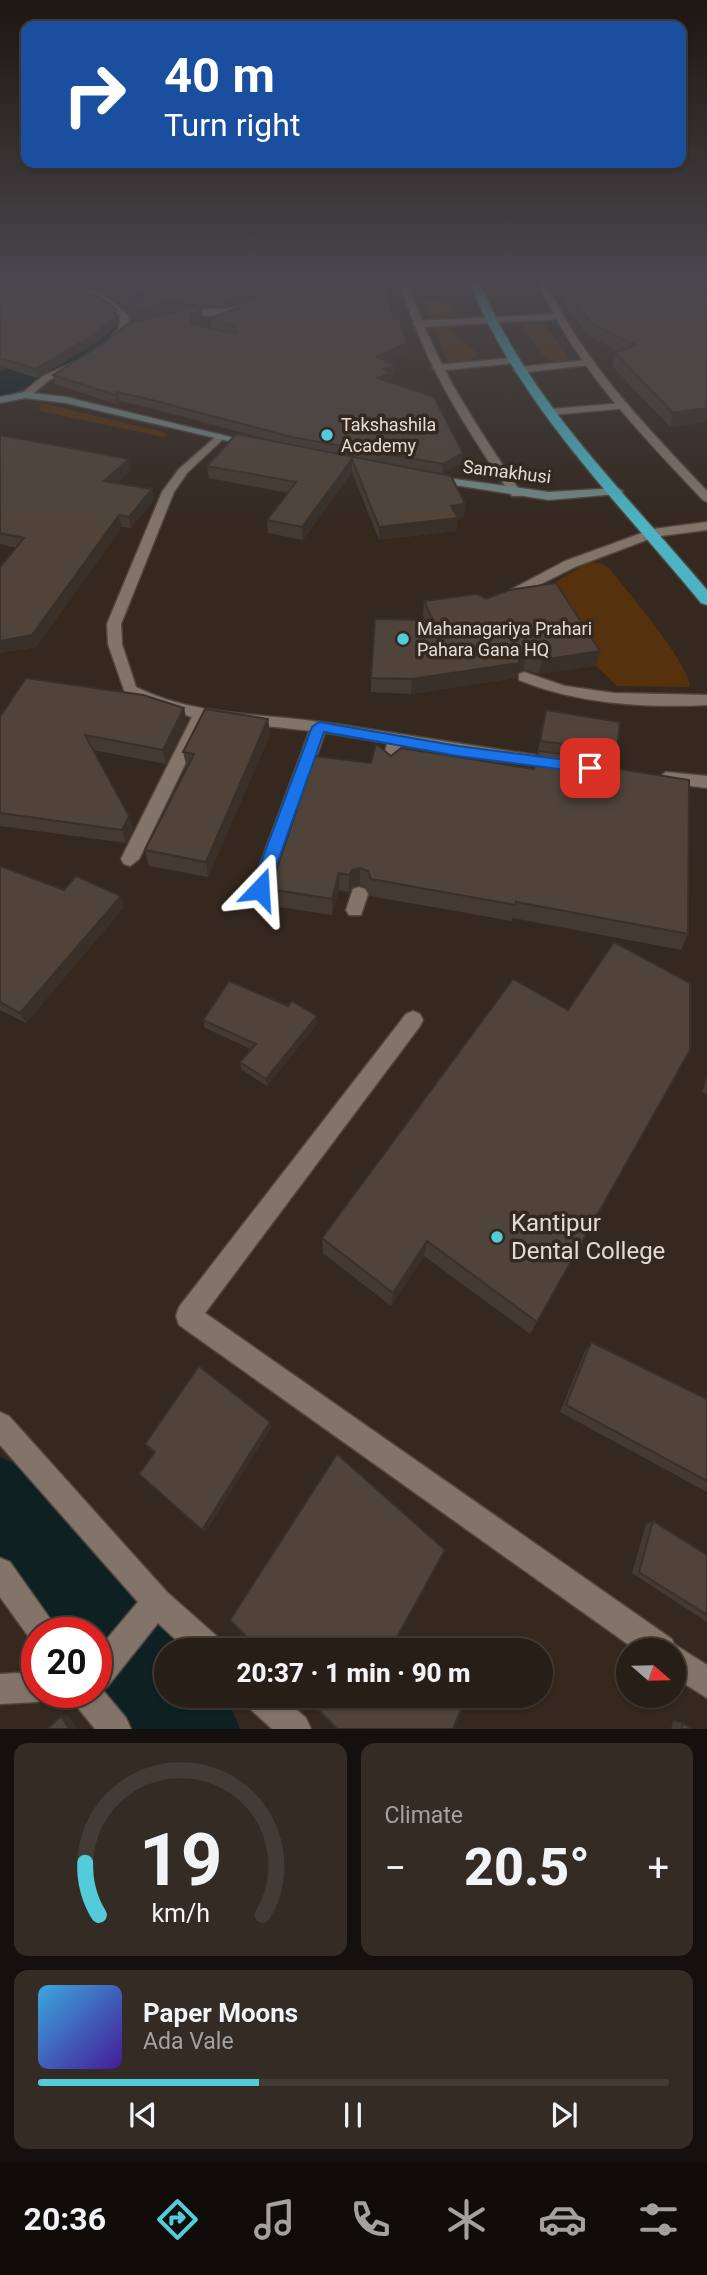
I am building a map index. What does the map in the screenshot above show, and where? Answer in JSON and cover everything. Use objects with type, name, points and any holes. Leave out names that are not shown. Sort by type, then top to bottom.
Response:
[{"type":"highway","points":[[511,361],[550,412],[707,600]]},
{"type":"street","points":[[434,361],[516,494]]},
{"type":"street","points":[[437,368],[587,363],[707,498]]},
{"type":"street","points":[[25,395],[46,378],[77,364]]},
{"type":"street","points":[[0,400],[25,395],[66,400],[267,447]]},
{"type":"street","points":[[550,412],[624,406]]},
{"type":"street","points":[[219,437],[183,471],[168,492],[114,624],[115,644],[130,690],[155,705],[201,715],[319,727],[577,767]]},
{"type":"street","name":"Samakhusi","points":[[414,476],[516,494],[549,496],[617,491]]},
{"type":"street","points":[[484,607],[570,564],[653,533],[707,526]]},
{"type":"street","points":[[524,677],[541,685],[589,695],[707,700]]},
{"type":"street","points":[[130,859],[201,715]]},
{"type":"street","points":[[260,889],[319,727]]},
{"type":"street","points":[[390,764],[396,740]]},
{"type":"street","points":[[657,777],[707,782]]},
{"type":"street","points":[[413,1020],[188,1316],[644,1638]]},
{"type":"street","points":[[0,1424],[148,1612],[190,1638]]},
{"type":"street","points":[[0,1572],[32,1617]]},
{"type":"street","points":[[112,1657],[148,1612]]},
{"type":"street","points":[[686,1668],[707,1683]]},
{"type":"street","points":[[0,1689],[21,1688]]},
{"type":"street","points":[[105,1708],[115,1729]]},
{"type":"street","points":[[272,1708],[295,1729]]},
{"type":"shaded area","points":[[447,361],[470,361],[468,362],[448,363]]},
{"type":"shaded area","points":[[41,403],[164,432],[166,435],[164,437],[39,411]]},
{"type":"shaded area","points":[[588,562],[602,563],[609,568],[669,645],[687,676],[690,687],[617,686],[596,666],[551,585]]},
{"type":"building","points":[[9,361],[49,361],[35,369]]},
{"type":"building","points":[[76,361],[385,361],[395,365],[384,369],[391,373],[378,378],[434,397],[463,453],[443,464],[292,437],[144,398],[117,392],[115,395],[53,375]]},
{"type":"building","points":[[622,361],[707,361],[707,408],[673,413]]},
{"type":"building","points":[[236,434],[451,476],[465,504],[451,506],[458,518],[379,527],[352,459],[302,527],[267,520],[296,482],[207,466]]},
{"type":"building","points":[[0,435],[129,459],[104,481],[152,489],[129,517],[119,515],[32,635],[0,641],[0,567],[24,538],[0,533]]},
{"type":"building","points":[[556,583],[600,651],[542,660],[526,655],[519,658],[519,663],[412,679],[371,678],[375,619],[433,620],[424,601],[477,594],[486,599],[509,590]]},
{"type":"building","points":[[26,678],[143,695],[184,708],[163,750],[85,735],[129,816],[122,830],[0,813],[0,717]]},
{"type":"building","points":[[205,709],[268,719],[206,862],[145,850],[194,754],[183,752]]},
{"type":"building","points":[[546,710],[620,722],[617,751],[540,741]]},
{"type":"building","points":[[376,744],[391,756],[401,748],[534,769],[538,751],[616,761],[616,768],[689,780],[688,934],[516,902],[515,905],[371,879],[368,871],[360,868],[352,870],[349,875],[339,873],[332,899],[270,889],[315,756],[371,763]]},
{"type":"building","points":[[0,866],[64,890],[76,876],[121,896],[20,1013],[0,1002]]},
{"type":"building","points":[[614,942],[690,983],[690,1050],[537,1322],[427,1241],[393,1293],[322,1238],[513,979],[568,1010]]},
{"type":"building","points":[[229,981],[288,1006],[292,1001],[317,1016],[266,1079],[240,1062],[256,1044],[203,1020]]},
{"type":"building","points":[[591,1342],[707,1399],[707,1481],[566,1405]]},
{"type":"building","points":[[199,1366],[270,1422],[202,1530],[139,1474],[155,1452],[145,1444]]},
{"type":"building","points":[[337,1454],[445,1550],[397,1638],[248,1638],[230,1620]]},
{"type":"building","points":[[653,1521],[707,1555],[707,1615],[639,1572]]},
{"type":"building","points":[[317,1708],[462,1708],[453,1729],[337,1729]]},
{"type":"building","points":[[61,1716],[69,1729],[47,1729]]},
{"type":"waterway","points":[[0,386],[57,361]]},
{"type":"waterway","points":[[0,1511],[135,1667],[179,1729]]},
{"type":"place","name":"Takshashila Academy","points":[[327,435]]},
{"type":"place","name":"Mahanagariya Prahari Pahara Gana HQ","points":[[403,639]]},
{"type":"place","name":"Kantipur Dental College","points":[[497,1237]]},
{"type":"route","points":[[260,889],[319,727],[458,751],[590,768]]}]
